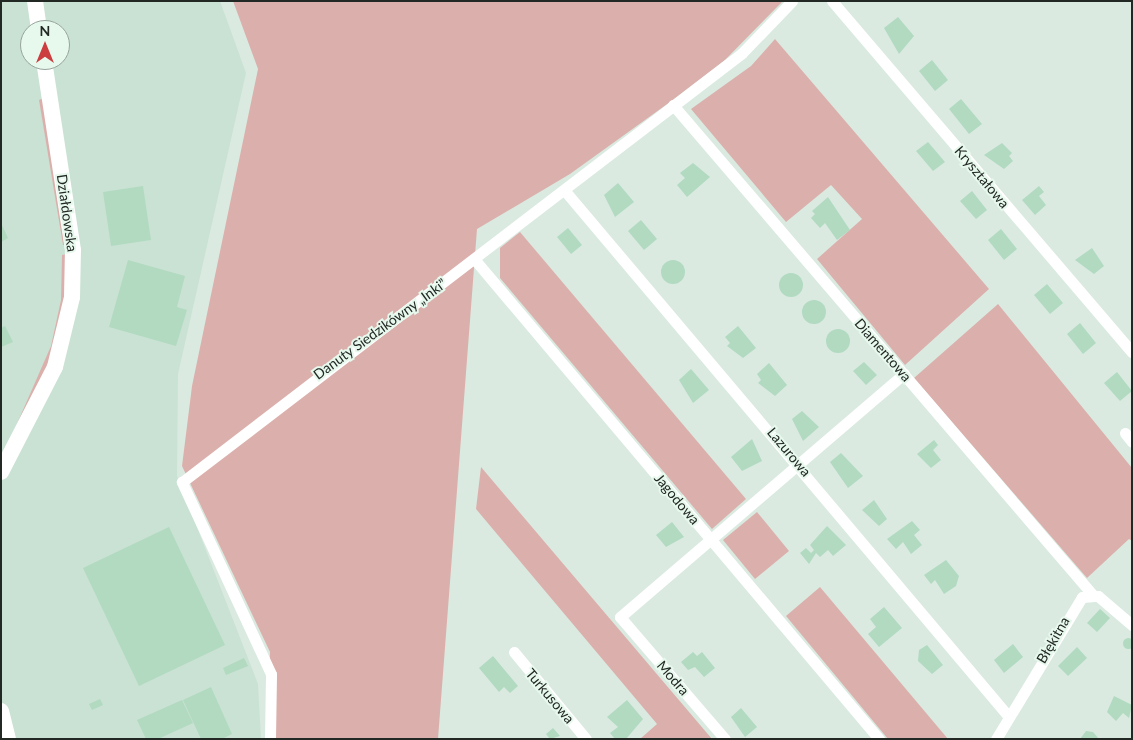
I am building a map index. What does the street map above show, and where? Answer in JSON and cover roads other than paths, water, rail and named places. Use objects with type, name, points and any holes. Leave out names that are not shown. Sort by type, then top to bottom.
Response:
[{"type":"street","points":[[35,1],[38,20]]},
{"type":"street","name":"Danuty Siedzikówny „Inki”","points":[[270,739],[271,674],[182,482],[326,368],[475,260],[742,53],[792,1]]},
{"type":"street","name":"Kryształowa","points":[[832,1],[1132,352]]},
{"type":"street","name":"Działdowska","points":[[1,472],[55,367],[72,296],[73,250],[46,70]]},
{"type":"street","name":"Diamentowa","points":[[674,105],[1092,594]]},
{"type":"street","name":"Lazurowa","points":[[565,191],[800,465],[1009,717]]},
{"type":"street","name":"Jagodowa","points":[[475,260],[880,739]]},
{"type":"street","points":[[712,540],[904,374]]},
{"type":"street","name":"Modra","points":[[712,540],[620,617],[725,739]]},
{"type":"street","points":[[1092,594],[1132,625]]},
{"type":"street","name":"Błękitna","points":[[996,739],[1072,608],[1092,594]]},
{"type":"street","name":"Turkusowa","points":[[514,652],[586,739]]},
{"type":"street","points":[[1,711],[8,739]]}]
